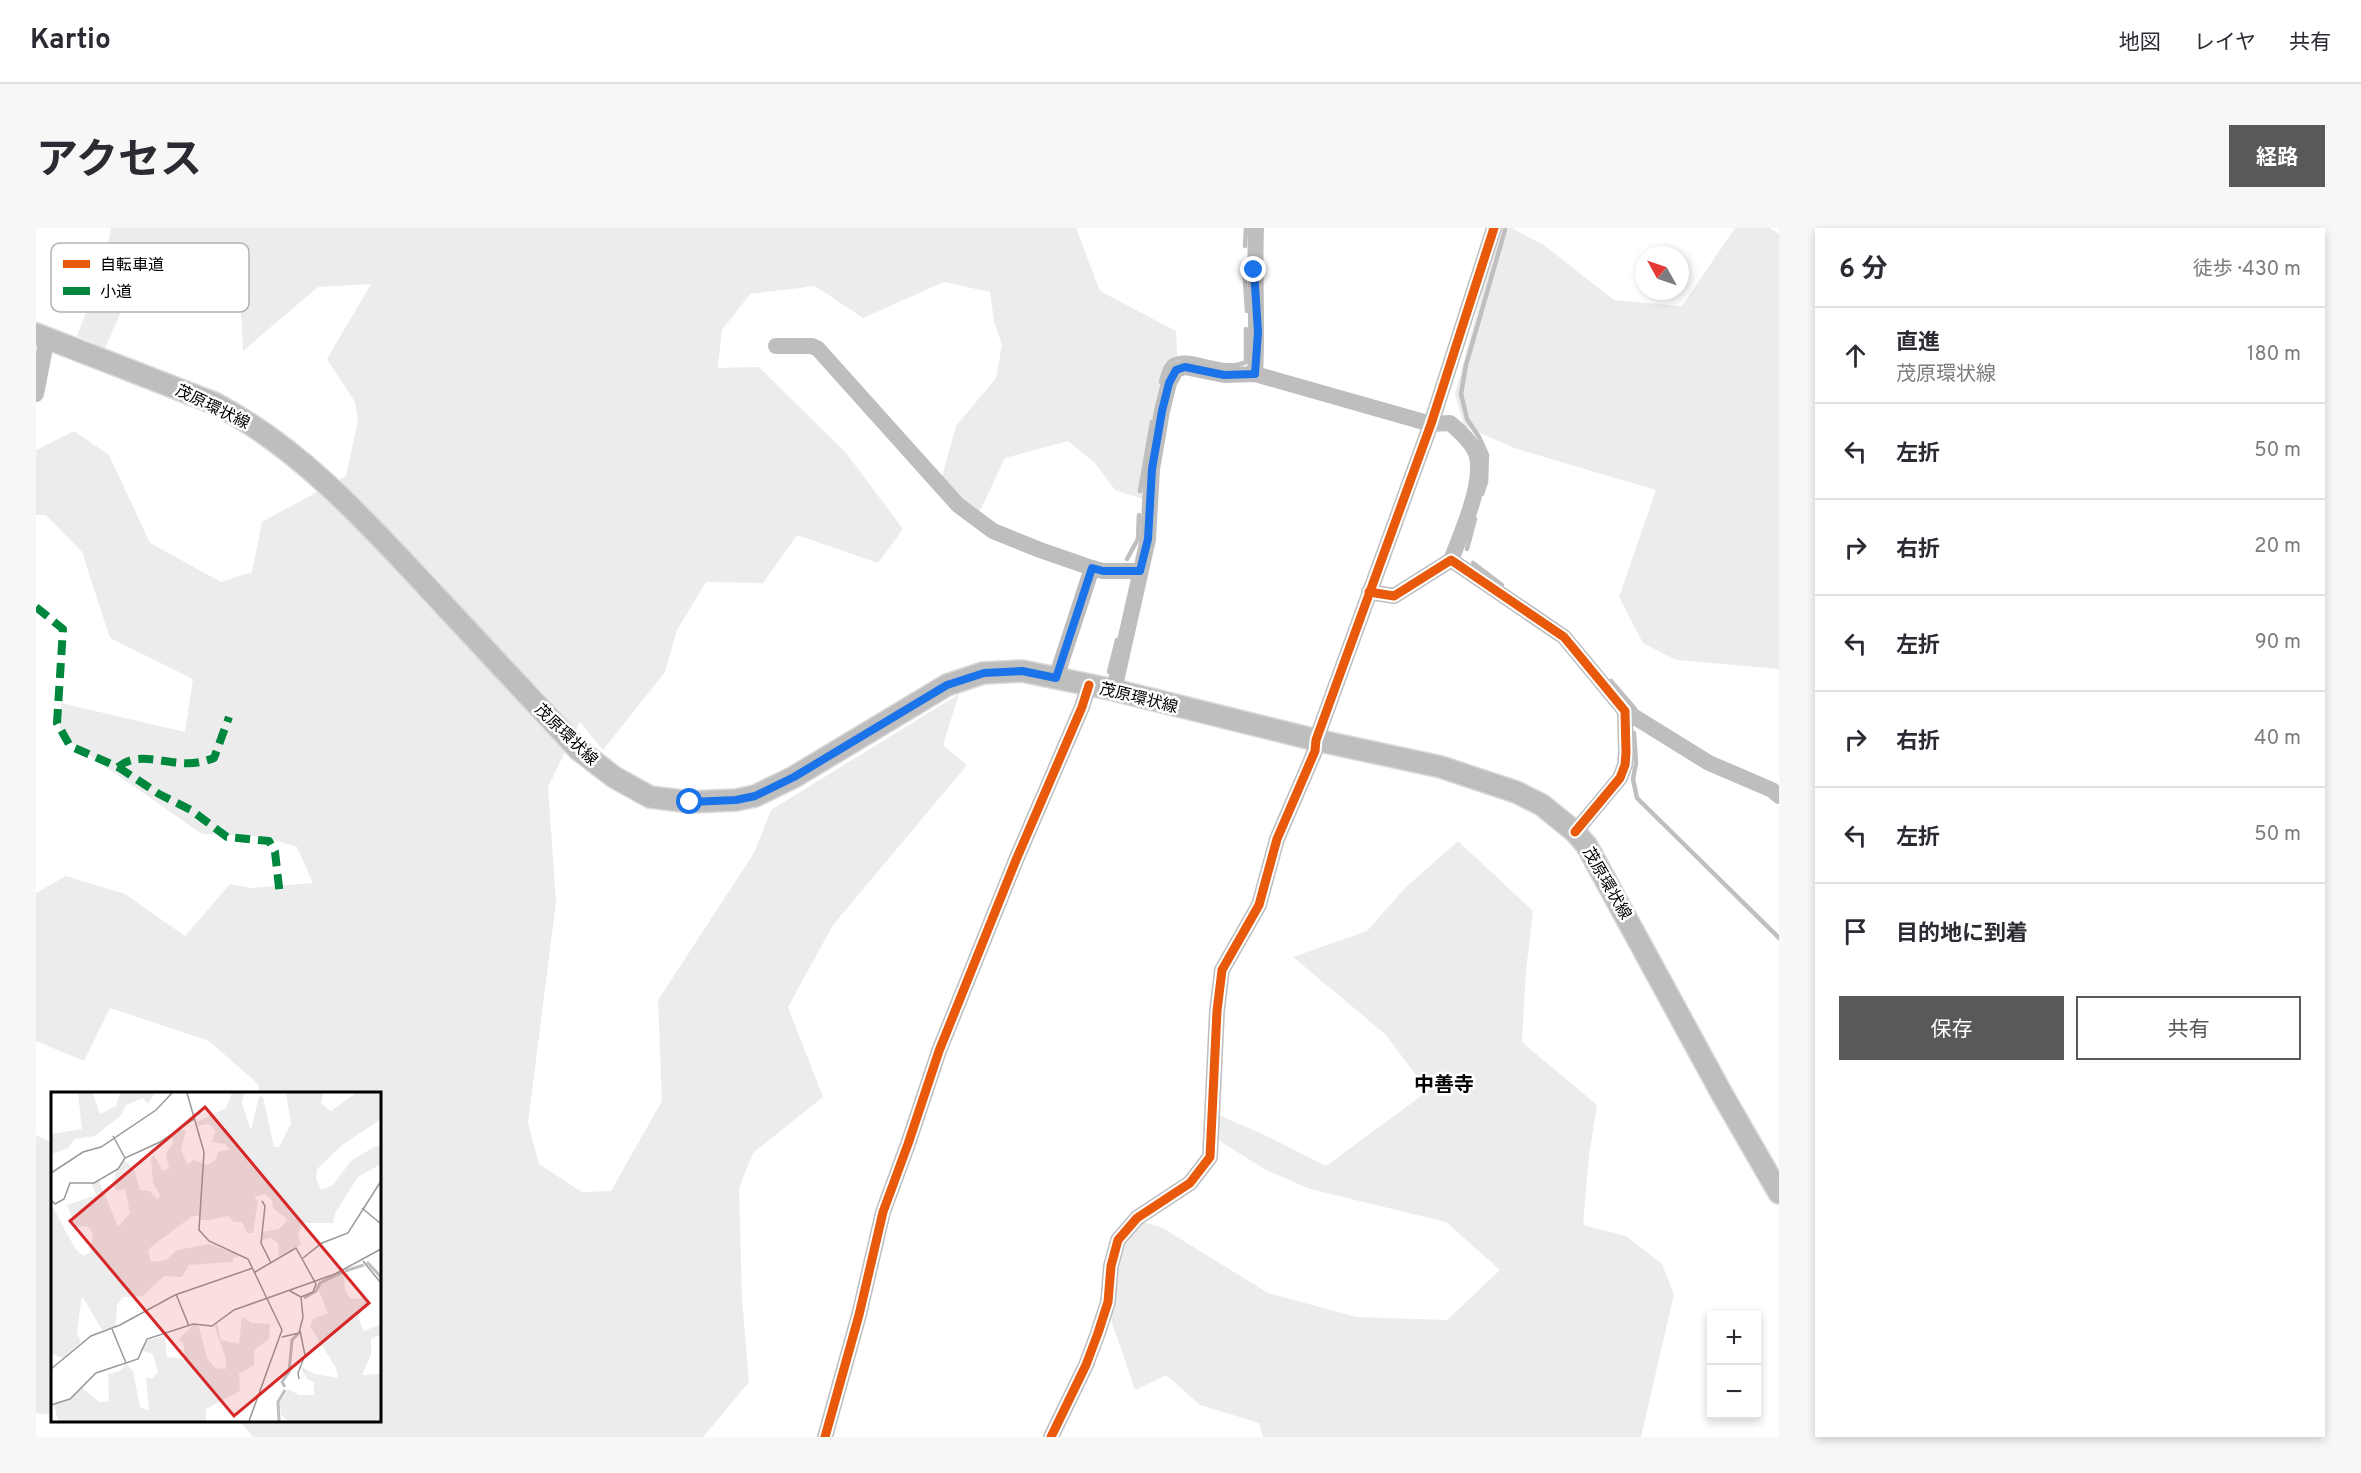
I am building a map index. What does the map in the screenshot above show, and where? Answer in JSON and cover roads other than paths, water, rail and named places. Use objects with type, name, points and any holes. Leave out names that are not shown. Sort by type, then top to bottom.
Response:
[{"type":"main road","name":"茂原環状線","points":[[41,336],[214,403],[242,417],[285,447],[380,536],[579,750],[614,777],[650,797],[690,802],[736,800],[755,796],[794,777],[947,685],[984,673],[1022,671],[1114,690],[1316,740],[1441,767],[1516,792],[1542,805],[1575,832],[1587,846],[1779,1193]]},
{"type":"street","points":[[1255,374],[1258,332],[1254,270],[1256,228]]},
{"type":"street","points":[[1051,1437],[1086,1365],[1098,1333],[1108,1302],[1111,1266],[1118,1240],[1137,1218],[1190,1183],[1210,1157],[1217,1011],[1222,970],[1259,905],[1277,839],[1315,752],[1316,740],[1431,424],[1494,228]]},
{"type":"street","points":[[36,394],[41,336]]},
{"type":"street","points":[[776,346],[812,346],[819,349],[958,505],[993,531],[1103,571],[1140,571]]},
{"type":"street","points":[[1114,690],[1148,539],[1152,469],[1160,423],[1169,383],[1176,370],[1185,367],[1224,375],[1255,374],[1431,424],[1450,423],[1476,452],[1474,497],[1451,560],[1394,596],[1369,592]]},
{"type":"street","points":[[1451,560],[1564,638],[1625,711],[1709,763],[1772,790],[1779,796]]},
{"type":"street","points":[[1056,678],[1092,568]]},
{"type":"street","points":[[825,1437],[859,1316],[883,1212],[939,1051],[1016,860],[1082,707],[1089,685]]},
{"type":"street","points":[[1575,832],[1620,778],[1626,753],[1625,711]]},
{"type":"waterway","points":[[1245,246],[1246,228]]},
{"type":"waterway","points":[[1482,494],[1486,482],[1487,455],[1467,419],[1461,394],[1466,365],[1505,230]]},
{"type":"waterway","points":[[1244,264],[1247,311]]},
{"type":"waterway","points":[[1161,382],[1167,365],[1179,358],[1227,365],[1246,362],[1246,329]]},
{"type":"waterway","points":[[1140,491],[1152,422]]},
{"type":"waterway","points":[[1127,559],[1138,539],[1139,515]]},
{"type":"waterway","points":[[1467,549],[1475,519]]},
{"type":"waterway","points":[[1473,563],[1502,585]]},
{"type":"waterway","points":[[1109,672],[1117,640]]},
{"type":"waterway","points":[[1611,681],[1635,709]]},
{"type":"waterway","points":[[1634,733],[1636,763],[1633,779],[1637,798],[1779,938]]},
{"type":"district","name":"中善寺","points":[[1444,1084]]}]
